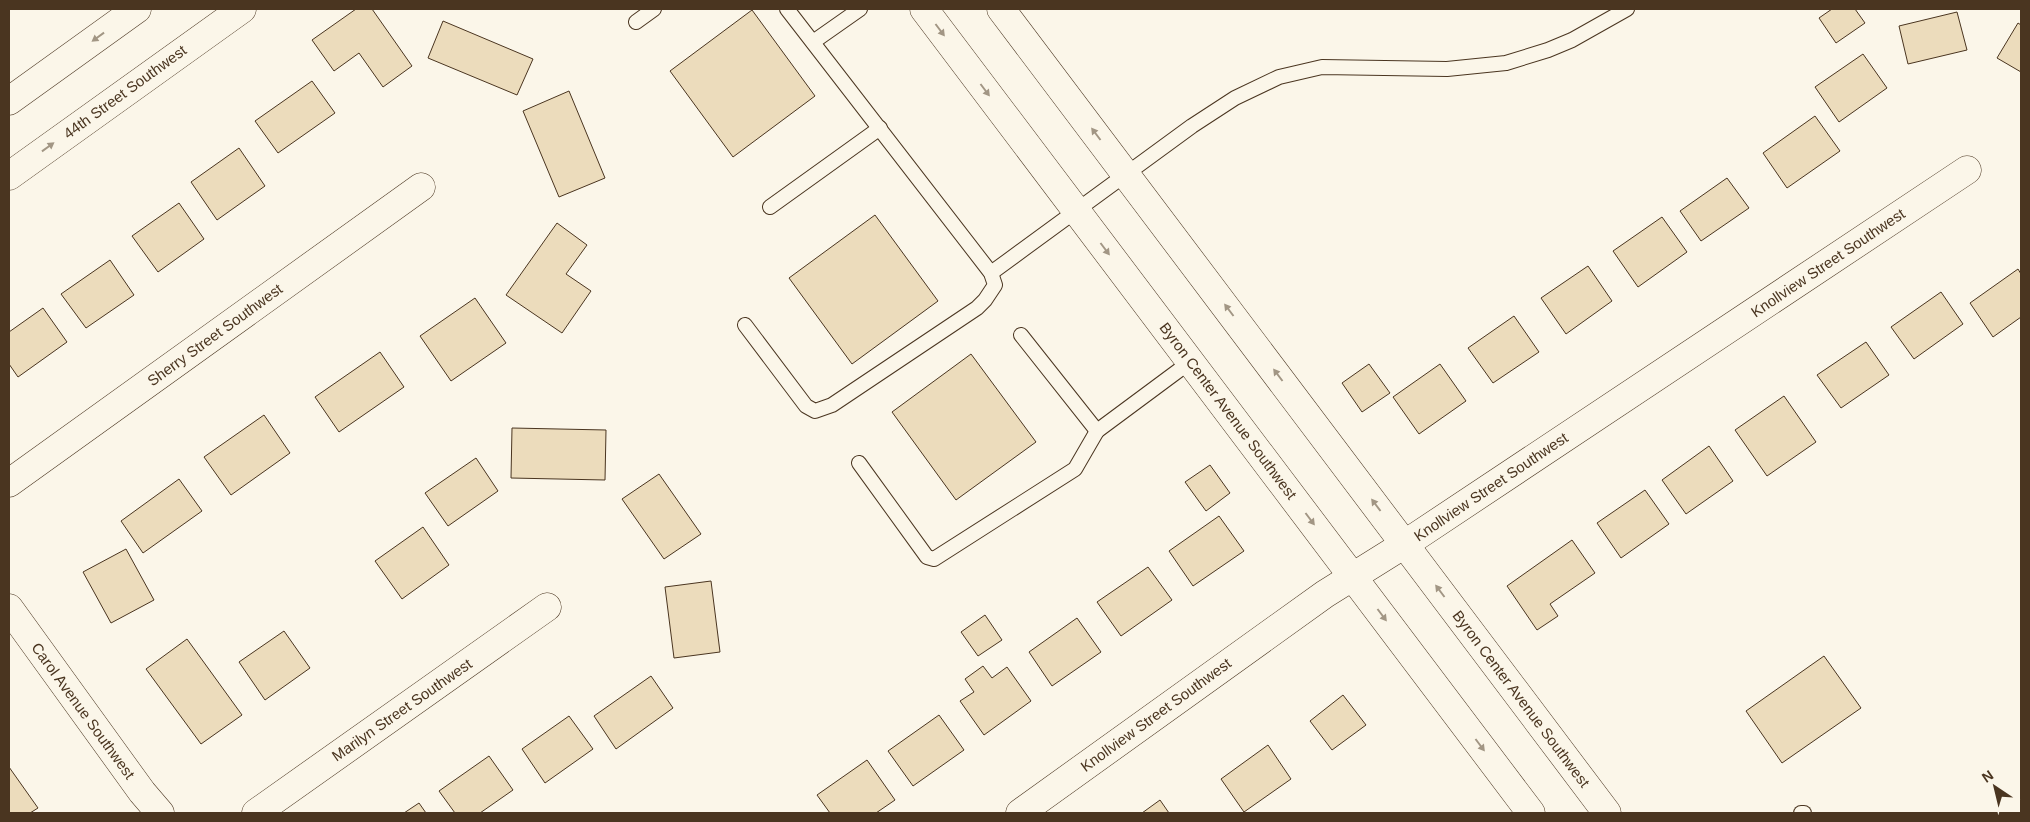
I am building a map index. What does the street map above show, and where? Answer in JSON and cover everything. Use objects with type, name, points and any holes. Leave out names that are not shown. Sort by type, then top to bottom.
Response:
[{"type":"main road","points":[[9,101],[138,9]]},
{"type":"main road","name":"44th Street Southwest","points":[[9,176],[242,9]]},
{"type":"main road","name":"Byron Center Avenue Southwest","points":[[924,9],[1532,813]]},
{"type":"main road","name":"Byron Center Avenue Southwest","points":[[1001,9],[1607,813]]},
{"type":"main road","name":"Knollview Street Southwest","points":[[1020,813],[1325,594],[1405,544],[1967,170]]},
{"type":"main road","name":"Sherry Street Southwest","points":[[9,484],[421,187]]},
{"type":"main road","name":"Marilyn Street Southwest","points":[[256,813],[547,607]]},
{"type":"main road","name":"Carol Avenue Southwest","points":[[9,608],[142,792],[160,813]]},
{"type":"lane","points":[[636,22],[654,9]]},
{"type":"lane","points":[[745,325],[806,406],[815,411],[832,405],[977,308],[995,285],[991,273],[787,9]]},
{"type":"lane","points":[[813,42],[860,9]]},
{"type":"lane","points":[[991,273],[1126,173],[1235,98],[1279,77],[1322,67],[1447,69],[1506,63],[1548,50],[1572,40],[1627,9]]},
{"type":"lane","points":[[770,207],[880,128]]},
{"type":"lane","points":[[1021,335],[1097,431]]},
{"type":"lane","points":[[859,463],[927,557],[934,559],[1075,469],[1097,431],[1190,362]]},
{"type":"building","points":[[356,9],[372,9],[412,66],[383,87],[359,53],[334,71],[312,40]]},
{"type":"building","points":[[1832,9],[1855,9],[1865,23],[1836,43],[1819,18]]},
{"type":"building","points":[[752,10],[815,96],[733,157],[670,71]]},
{"type":"building","points":[[1957,12],[1967,50],[1908,64],[1899,26]]},
{"type":"building","points":[[443,21],[533,59],[517,95],[428,58]]},
{"type":"building","points":[[2018,23],[2021,25],[2021,72],[1997,58]]},
{"type":"building","points":[[1863,54],[1887,88],[1839,122],[1815,87]]},
{"type":"building","points":[[312,81],[335,113],[278,153],[255,121]]},
{"type":"building","points":[[569,91],[605,178],[559,197],[523,111]]},
{"type":"building","points":[[1815,116],[1840,151],[1787,188],[1763,153]]},
{"type":"building","points":[[239,148],[265,186],[217,220],[191,182]]},
{"type":"building","points":[[1727,178],[1749,208],[1701,241],[1680,211]]},
{"type":"building","points":[[179,203],[204,239],[158,272],[132,236]]},
{"type":"building","points":[[875,215],[938,301],[852,364],[789,278]]},
{"type":"building","points":[[1662,217],[1687,252],[1638,287],[1613,251]]},
{"type":"building","points":[[557,223],[587,245],[566,274],[591,291],[562,333],[506,295]]},
{"type":"building","points":[[110,260],[134,295],[86,328],[61,294]]},
{"type":"building","points":[[1588,266],[1612,301],[1566,334],[1541,298]]},
{"type":"building","points":[[2018,269],[2021,274],[2021,317],[1993,337],[1970,303]]},
{"type":"building","points":[[1941,292],[1963,324],[1914,359],[1891,327]]},
{"type":"building","points":[[475,298],[506,343],[451,381],[420,336]]},
{"type":"building","points":[[43,308],[67,342],[18,377],[9,364],[9,332]]},
{"type":"building","points":[[1514,316],[1539,352],[1493,383],[1468,348]]},
{"type":"building","points":[[1866,342],[1889,375],[1841,408],[1817,375]]},
{"type":"building","points":[[380,352],[404,387],[339,432],[315,397]]},
{"type":"building","points":[[971,354],[1036,442],[956,500],[892,412]]},
{"type":"building","points":[[1369,364],[1390,393],[1362,412],[1342,383]]},
{"type":"building","points":[[1440,364],[1466,401],[1419,434],[1393,397]]},
{"type":"building","points":[[1784,396],[1816,442],[1767,476],[1735,430]]},
{"type":"building","points":[[264,415],[290,453],[231,495],[204,457]]},
{"type":"building","points":[[512,428],[606,430],[605,480],[511,478]]},
{"type":"building","points":[[1709,446],[1733,481],[1686,514],[1662,480]]},
{"type":"building","points":[[476,458],[498,491],[448,526],[425,493]]},
{"type":"building","points":[[1210,465],[1230,493],[1206,511],[1185,482]]},
{"type":"building","points":[[659,474],[701,534],[664,559],[622,499]]},
{"type":"building","points":[[179,479],[202,511],[143,553],[121,521]]},
{"type":"building","points":[[1645,490],[1669,524],[1621,558],[1597,523]]},
{"type":"building","points":[[1219,516],[1244,551],[1193,586],[1169,551]]},
{"type":"building","points":[[423,527],[449,565],[402,599],[375,561]]},
{"type":"building","points":[[1572,540],[1595,573],[1550,604],[1558,616],[1537,630],[1507,586]]},
{"type":"building","points":[[126,549],[154,600],[111,623],[83,572]]},
{"type":"building","points":[[1148,567],[1172,600],[1121,636],[1097,602]]},
{"type":"building","points":[[711,581],[720,652],[674,658],[665,587]]},
{"type":"building","points":[[985,615],[1002,640],[978,656],[961,632]]},
{"type":"building","points":[[1077,618],[1101,652],[1052,686],[1029,652]]},
{"type":"building","points":[[284,631],[310,668],[265,700],[239,662]]},
{"type":"building","points":[[187,639],[242,715],[201,744],[146,669]]},
{"type":"building","points":[[1824,656],[1861,708],[1782,763],[1746,711]]},
{"type":"building","points":[[983,666],[992,678],[1007,667],[1031,701],[984,735],[960,701],[974,692],[965,679]]},
{"type":"building","points":[[651,676],[673,708],[616,749],[594,716]]},
{"type":"building","points":[[1343,695],[1366,725],[1332,750],[1310,721]]},
{"type":"building","points":[[939,715],[964,750],[913,786],[888,751]]},
{"type":"building","points":[[569,716],[593,749],[545,783],[522,749]]},
{"type":"building","points":[[1268,745],[1291,779],[1244,812],[1221,779]]},
{"type":"building","points":[[489,756],[513,790],[480,813],[455,813],[439,791]]},
{"type":"building","points":[[867,760],[895,800],[876,813],[830,813],[817,795]]},
{"type":"building","points":[[9,767],[38,808],[30,813],[9,813]]},
{"type":"building","points":[[1160,800],[1169,813],[1142,813]]},
{"type":"building","points":[[419,803],[426,813],[404,813]]}]
